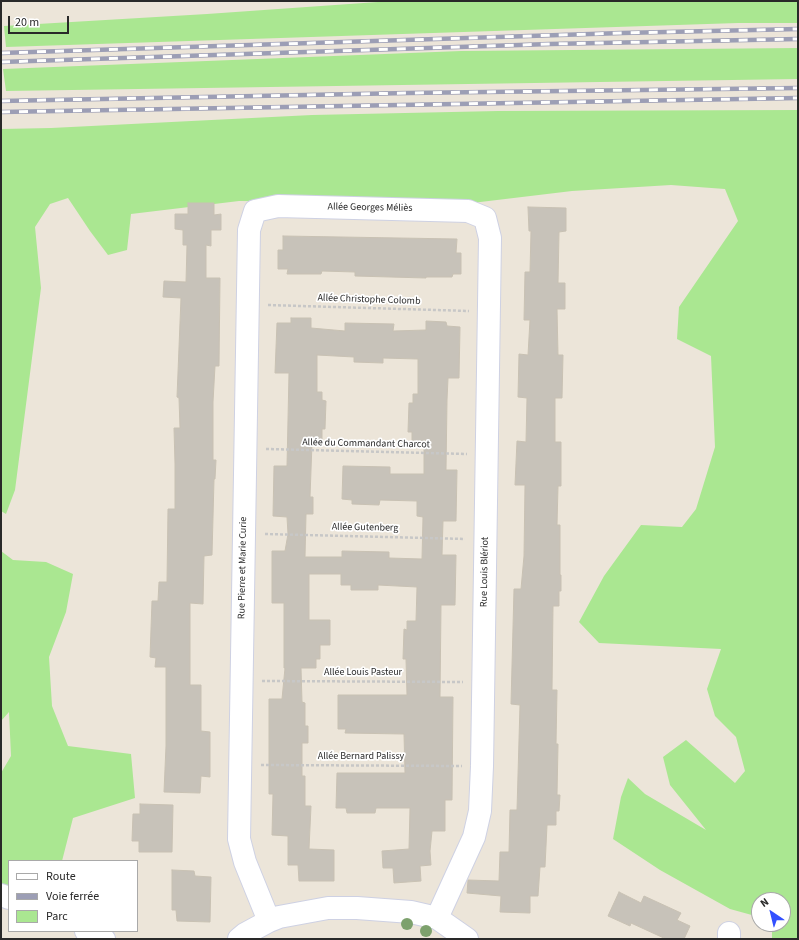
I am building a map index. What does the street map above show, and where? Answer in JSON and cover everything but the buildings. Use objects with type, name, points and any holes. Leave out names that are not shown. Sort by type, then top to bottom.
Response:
[{"type":"street","name":"Allée Georges Méliès","points":[[255,211],[278,206],[468,211],[485,218]]},
{"type":"street","name":"Rue Pierre et Marie Curie","points":[[255,211],[249,230],[239,839],[245,862],[269,921]]},
{"type":"street","name":"Rue Louis Blériot","points":[[438,918],[474,837],[480,811],[482,766],[490,238],[485,218]]},
{"type":"street","points":[[239,939],[245,934],[279,917],[299,912],[328,908],[357,908],[411,912],[438,918],[468,939]]},
{"type":"street","points":[[88,932],[104,939]]},
{"type":"path","name":"Allée Christophe Colomb","points":[[248,305],[489,311]]},
{"type":"path","name":"Allée du Commandant Charcot","points":[[245,449],[487,454]]},
{"type":"path","name":"Allée Gutenberg","points":[[244,533],[485,539]]},
{"type":"path","name":"Allée Louis Pasteur","points":[[242,680],[483,682]]},
{"type":"path","name":"Allée Bernard Palissy","points":[[240,764],[482,766]]},
{"type":"green space","points":[[392,1],[798,1],[798,23],[738,23],[6,47],[4,26]]},
{"type":"green space","points":[[798,48],[798,79],[6,91],[3,69],[461,51]]},
{"type":"green space","points":[[798,110],[798,939],[772,939],[772,932],[791,932],[791,892],[751,892],[751,915],[730,909],[660,870],[613,839],[621,797],[628,778],[645,794],[706,830],[670,785],[663,757],[686,740],[735,783],[745,771],[736,737],[715,716],[707,689],[721,649],[599,643],[579,622],[604,576],[641,525],[682,527],[696,509],[715,447],[711,356],[677,339],[679,307],[738,221],[725,189],[671,185],[572,191],[472,203],[239,201],[131,214],[127,250],[108,255],[68,198],[50,204],[35,227],[41,288],[15,490],[6,514],[1,511],[1,129],[51,128],[312,115],[498,111]]},
{"type":"green space","points":[[1,551],[13,560],[46,562],[73,574],[66,612],[49,657],[52,706],[68,746],[131,754],[135,798],[73,818],[62,860],[8,860],[8,892],[1,889],[1,773],[11,756],[9,712],[1,721]]},
{"type":"railway","points":[[1,53],[622,33],[798,29]]},
{"type":"railway","points":[[1,62],[550,44],[798,39]]},
{"type":"railway","points":[[1,101],[408,93],[798,88]]},
{"type":"railway","points":[[1,112],[798,98]]}]
